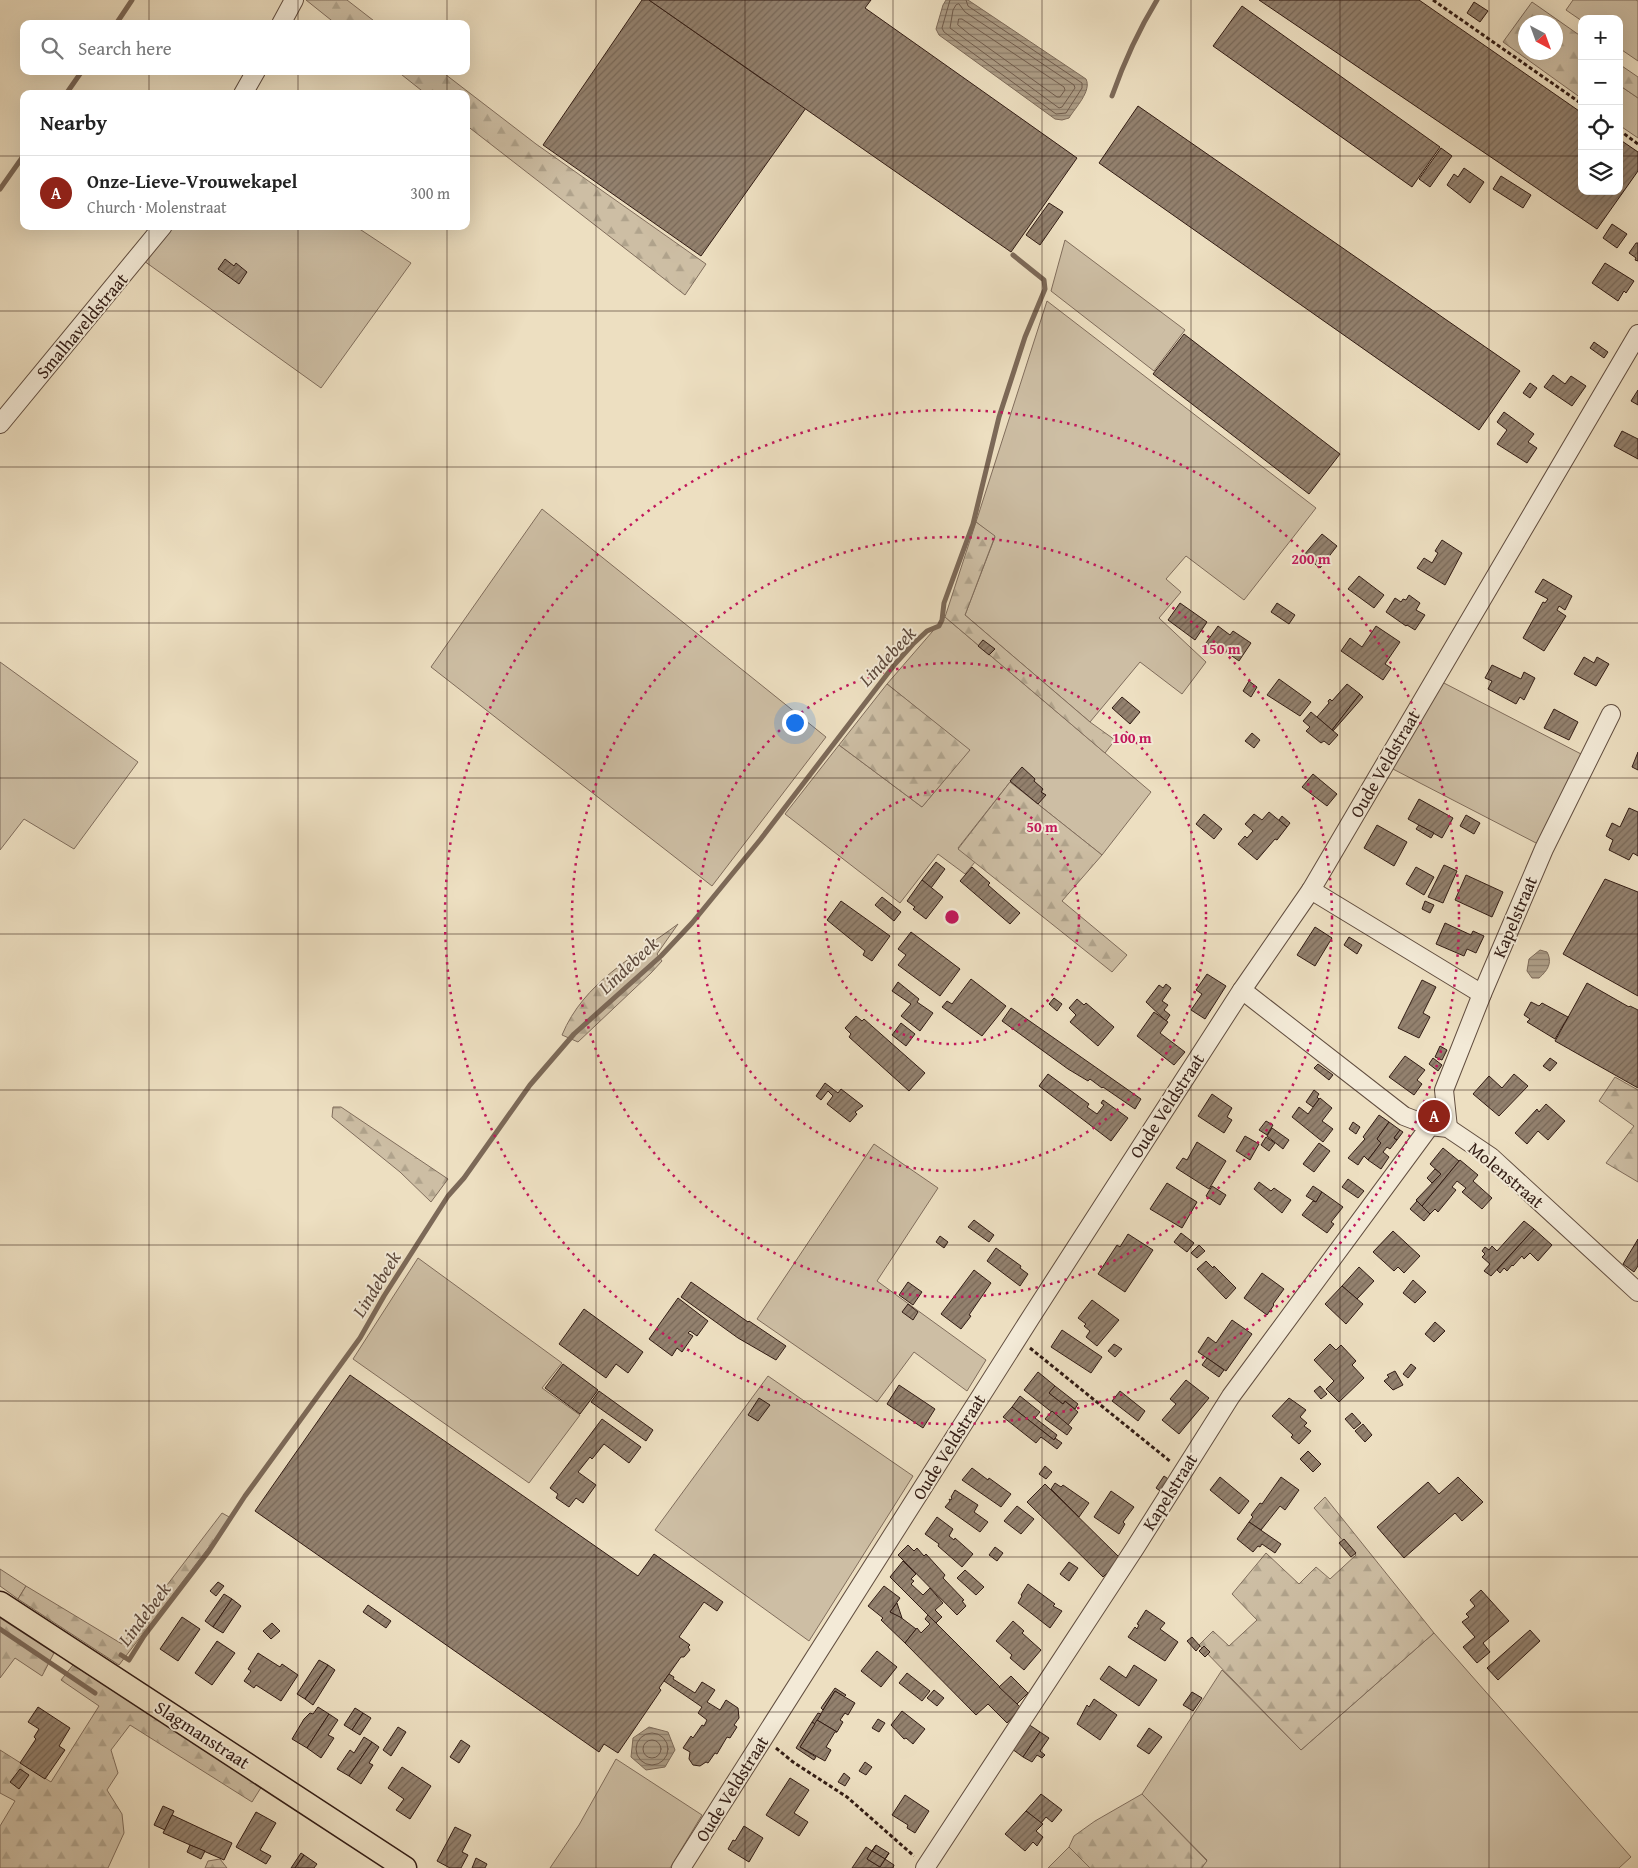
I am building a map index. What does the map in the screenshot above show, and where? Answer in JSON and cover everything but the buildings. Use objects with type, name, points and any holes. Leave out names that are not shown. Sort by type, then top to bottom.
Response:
[{"type":"main road","name":"Slagmanstraat","points":[[0,1603],[405,1868]]},
{"type":"street","points":[[283,20],[294,0]]},
{"type":"street","points":[[245,90],[254,75]]},
{"type":"street","name":"Smalhaveldstraat","points":[[0,424],[160,230]]},
{"type":"street","name":"Oude Veldstraat","points":[[681,1868],[1017,1339],[1242,990],[1311,890],[1638,334]]},
{"type":"street","name":"Kapelstraat","points":[[1448,1128],[1444,1090],[1482,994],[1544,850],[1611,714]]},
{"type":"street","points":[[1311,890],[1482,994]]},
{"type":"street","name":"Molenstraat","points":[[1242,990],[1404,1116],[1430,1126],[1448,1128],[1490,1157],[1638,1292]]},
{"type":"street","name":"Kapelstraat","points":[[926,1867],[1183,1472],[1230,1396],[1430,1126]]},
{"type":"path","points":[[1433,0],[1578,101]]},
{"type":"path","points":[[1623,133],[1638,144]]},
{"type":"path","points":[[1017,1339],[1183,1472]]},
{"type":"path","points":[[764,1737],[793,1762],[847,1797],[926,1867]]},
{"type":"green space","points":[[306,0],[347,0],[373,20],[331,20]]},
{"type":"green space","points":[[1573,0],[1638,1],[1638,61],[1623,51],[1623,15],[1578,15],[1578,18],[1566,10]]},
{"type":"green space","points":[[1532,2],[1551,15],[1523,15]]},
{"type":"green space","points":[[1518,21],[1518,53],[1503,42]]},
{"type":"green space","points":[[1563,24],[1578,34],[1578,96],[1528,60],[1563,60]]},
{"type":"green space","points":[[1623,67],[1638,77],[1638,98],[1623,88]]},
{"type":"green space","points":[[402,75],[446,75],[466,90],[421,90]]},
{"type":"green space","points":[[1623,88],[1638,98],[1638,138],[1623,128]]},
{"type":"green space","points":[[470,93],[536,144],[706,264],[685,295],[470,128]]},
{"type":"green space","points":[[168,230],[361,230],[411,263],[321,388],[144,261]]},
{"type":"green space","points":[[1065,240],[1185,330],[1154,371],[1051,291]]},
{"type":"green space","points":[[1047,301],[1316,508],[1244,600],[1186,556],[1166,579],[1181,592],[1159,618],[1206,662],[1182,694],[1140,662],[1090,722],[965,615],[995,537],[976,522]]},
{"type":"green space","points":[[542,509],[826,737],[712,886],[431,667]]},
{"type":"green space","points":[[976,522],[995,536],[965,615],[1090,722],[1115,740],[1105,753],[945,617]]},
{"type":"green space","points":[[945,617],[1151,792],[1102,855],[1010,782],[958,848],[975,862],[965,874],[938,854],[900,903],[785,814],[839,745],[922,807],[969,750],[887,684]]},
{"type":"green space","points":[[0,662],[138,762],[74,849],[24,819],[0,850]]},
{"type":"green space","points":[[1442,682],[1583,755],[1538,844],[1391,768]]},
{"type":"green space","points":[[887,684],[970,750],[922,807],[839,745]]},
{"type":"green space","points":[[1010,782],[1102,855],[1062,901],[1127,955],[1112,972],[958,849]]},
{"type":"green space","points":[[678,924],[657,954],[662,961],[651,973],[578,1042],[562,1035],[571,1016],[597,985]]},
{"type":"green space","points":[[1615,1077],[1638,1090],[1638,1182],[1606,1163],[1634,1126],[1599,1101]]},
{"type":"green space","points":[[333,1107],[341,1107],[448,1179],[431,1202],[400,1172],[332,1117]]},
{"type":"green space","points":[[874,1144],[938,1188],[877,1281],[986,1360],[967,1391],[914,1352],[877,1402],[757,1319]]},
{"type":"green space","points":[[418,1258],[562,1363],[542,1388],[580,1415],[529,1483],[353,1359]]},
{"type":"green space","points":[[768,1376],[913,1476],[809,1641],[655,1530]]},
{"type":"green space","points":[[1325,1497],[1434,1633],[1301,1750],[1199,1645],[1213,1631],[1229,1646],[1257,1620],[1232,1594],[1266,1553],[1299,1584],[1316,1567],[1330,1579],[1356,1555],[1314,1508]]},
{"type":"green space","points":[[222,1513],[231,1518],[119,1665],[18,1599],[26,1586],[122,1644]]},
{"type":"green space","points":[[0,1569],[26,1586],[18,1599],[0,1586]]},
{"type":"green space","points":[[0,1618],[54,1653],[42,1676],[15,1658],[0,1678]]},
{"type":"green space","points":[[1434,1633],[1631,1857],[1619,1868],[1202,1868],[1207,1860],[1142,1794],[1222,1670],[1301,1750]]},
{"type":"green space","points":[[73,1665],[262,1786],[252,1802],[130,1725],[111,1750],[118,1773],[107,1790],[122,1814],[124,1833],[108,1868],[0,1868],[0,1826],[15,1801],[0,1793],[0,1750],[51,1782],[99,1706],[61,1680]]},
{"type":"green space","points":[[616,1759],[702,1815],[670,1868],[550,1868],[579,1825]]},
{"type":"green space","points":[[1142,1794],[1207,1861],[1201,1868],[1090,1868],[1069,1847],[1074,1836],[1095,1821]]},
{"type":"green space","points":[[1069,1847],[1090,1868],[1048,1868]]},
{"type":"green space","points":[[220,1859],[227,1868],[205,1868],[208,1861]]},
{"type":"water","points":[[946,0],[968,0],[1086,79],[1087,89],[1085,94],[1069,118],[1055,119],[939,35],[936,29]]},
{"type":"water","points":[[1540,950],[1547,952],[1549,956],[1547,970],[1539,978],[1532,978],[1527,971],[1529,959]]},
{"type":"water","points":[[649,1727],[668,1732],[675,1750],[665,1767],[646,1770],[631,1757],[633,1738]]},
{"type":"waterway","points":[[119,20],[132,0]]},
{"type":"waterway","name":"Lindebeek","points":[[1112,96],[1132,47],[1157,0]]},
{"type":"waterway","points":[[69,90],[79,75]]},
{"type":"waterway","points":[[0,189],[20,161]]},
{"type":"waterway","name":"Lindebeek","points":[[121,1655],[129,1660],[144,1636],[209,1551],[245,1496],[360,1338],[384,1296],[448,1196],[464,1178],[530,1085],[574,1034],[661,956],[692,923],[760,840],[895,664],[927,631],[939,626],[942,620],[944,603],[973,524],[999,417],[1025,337],[1045,289],[1044,280],[1013,255]]},
{"type":"waterway","name":"Lindebeek","points":[[0,1629],[95,1693]]},
{"type":"place","name":"Onze-Lieve-Vrouwekapel","points":[[1434,1116]]}]
